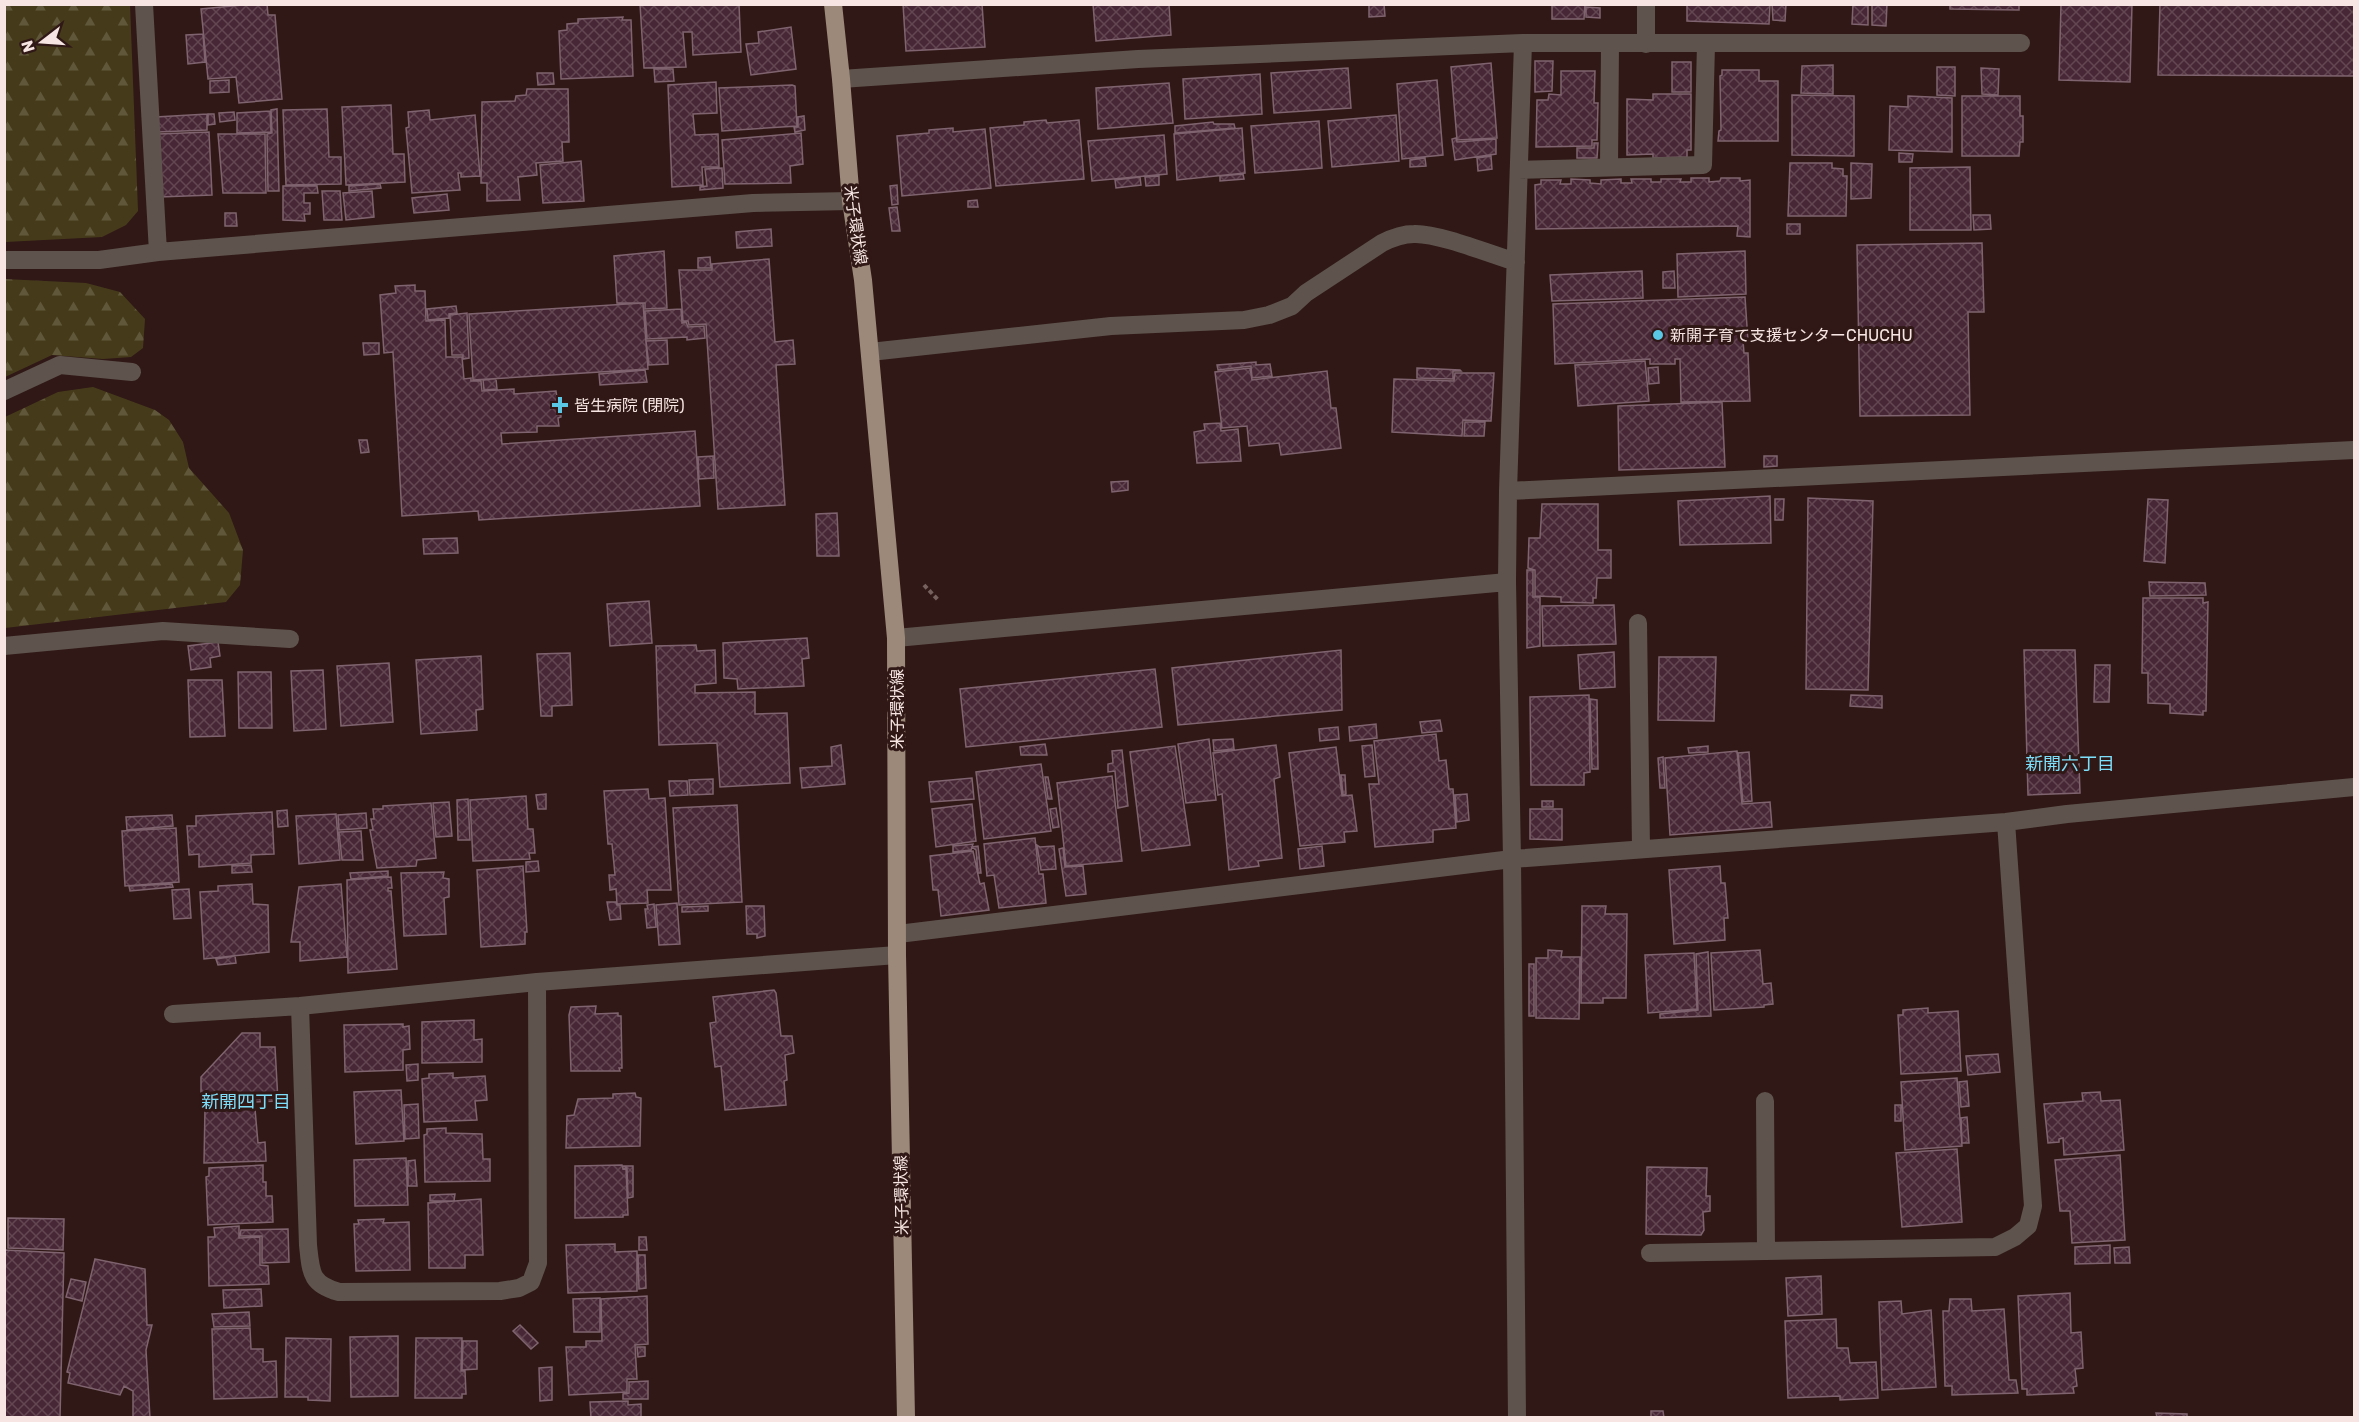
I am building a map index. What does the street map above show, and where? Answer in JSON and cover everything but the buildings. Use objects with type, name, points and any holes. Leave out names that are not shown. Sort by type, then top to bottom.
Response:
[{"type":"main road","name":"米子環状線","points":[[833,4],[851,201],[863,280],[896,638],[897,955],[906,1418]]},
{"type":"street","points":[[144,4],[158,252]]},
{"type":"street","points":[[1646,4],[1646,44]]},
{"type":"street","points":[[1517,1418],[1507,582],[1523,43]]},
{"type":"street","points":[[841,79],[1138,59],[1523,43],[2021,43]]},
{"type":"street","points":[[1609,167],[1611,44]]},
{"type":"street","points":[[1519,170],[1703,165],[1706,44]]},
{"type":"street","points":[[4,260],[99,260],[158,252],[753,203],[851,201]]},
{"type":"street","points":[[870,352],[1111,326],[1244,320],[1269,315],[1292,306],[1306,293],[1382,243],[1395,237],[1414,234],[1429,235],[1516,262]]},
{"type":"street","points":[[4,391],[60,365],[132,372]]},
{"type":"street","points":[[1508,491],[2355,450]]},
{"type":"street","points":[[896,638],[1507,582]]},
{"type":"street","points":[[1638,623],[1641,849]]},
{"type":"street","points":[[4,646],[163,631],[290,639]]},
{"type":"street","points":[[898,934],[1512,858],[2006,822],[2355,787]]},
{"type":"street","points":[[1650,1253],[1995,1247],[2015,1237],[2028,1226],[2033,1206],[2006,822]]},
{"type":"street","points":[[173,1014],[300,1006],[537,982],[897,955]]},
{"type":"street","points":[[300,1006],[308,1245],[312,1274],[323,1288],[339,1292],[500,1290],[519,1288],[531,1282],[538,1263],[537,982]]},
{"type":"street","points":[[1765,1101],[1767,1251]]},
{"type":"green space","points":[[5,4],[130,5],[138,211],[126,225],[102,237],[5,242]]},
{"type":"green space","points":[[4,279],[86,283],[120,292],[145,319],[143,348],[131,357],[103,359],[52,355],[5,377]]},
{"type":"green space","points":[[93,387],[155,410],[169,420],[183,442],[189,468],[229,513],[243,550],[240,585],[226,602],[5,628],[5,417],[58,392]]},
{"type":"place","name":"新開子育て支援センターCHUCHU","points":[[1658,335]]},
{"type":"place","name":"皆生病院 (閉院)","points":[[560,405]]},
{"type":"district","name":"新開六丁目","points":[[2070,764]]},
{"type":"district","name":"新開四丁目","points":[[246,1102]]}]
